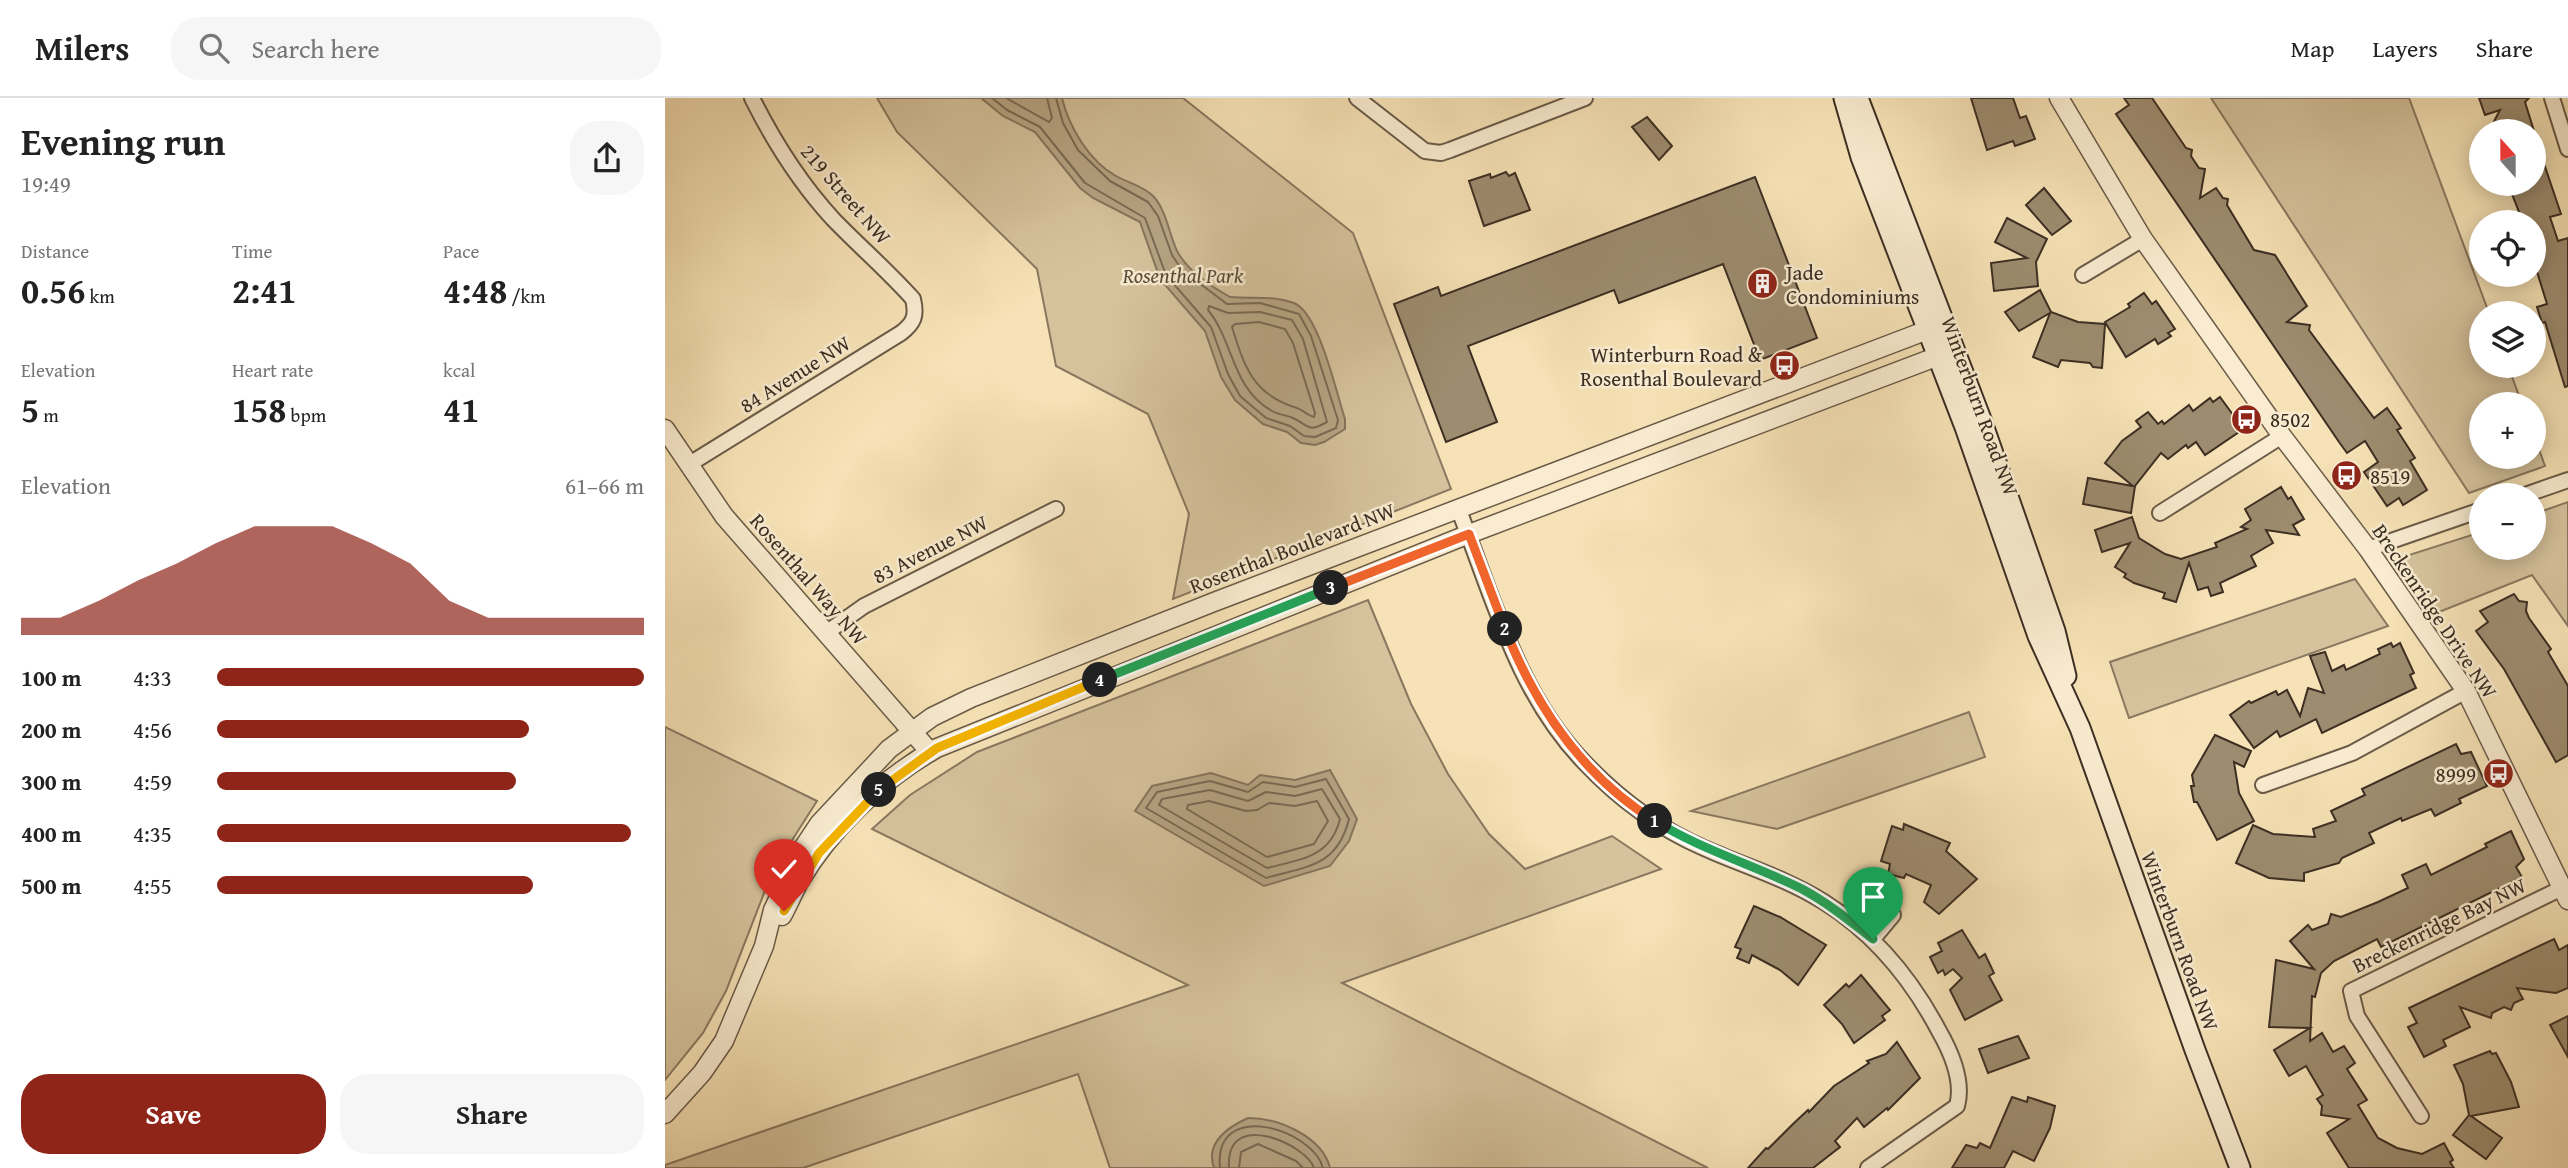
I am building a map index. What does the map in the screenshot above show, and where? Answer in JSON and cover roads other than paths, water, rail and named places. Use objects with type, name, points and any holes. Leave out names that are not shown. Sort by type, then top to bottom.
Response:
[{"type":"main road","name":"Winterburn Road NW","points":[[1844,98],[1861,157],[1936,327]]},
{"type":"main road","name":"Winterburn Road NW","points":[[1858,98],[1936,327],[2055,631],[2080,728],[2190,1037],[2240,1168]]},
{"type":"street","name":"219 Street NW","points":[[752,98],[770,134],[803,184],[833,219],[913,299],[916,311]]},
{"type":"street","points":[[1357,98],[1418,146],[1432,153],[1450,149],[1585,98]]},
{"type":"street","name":"Breckenridge Drive NW","points":[[2059,98],[2143,239],[2282,436],[2368,549],[2466,691],[2565,894]]},
{"type":"street","points":[[2552,98],[2568,149]]},
{"type":"street","points":[[2083,275],[2143,239]]},
{"type":"street","name":"84 Avenue NW","points":[[688,465],[901,334],[910,327],[916,311]]},
{"type":"street","name":"Rosenthal Boulevard NW","points":[[764,946],[773,910],[801,851],[819,824],[889,749],[913,730],[971,698],[1458,508],[1936,327]]},
{"type":"street","name":"Rosenthal Boulevard NW","points":[[665,1114],[702,1073],[724,1041],[764,946],[799,882],[841,826],[872,796],[930,752],[980,728],[1469,534],[1946,353]]},
{"type":"street","name":"Rosenthal Way NW","points":[[665,429],[723,516],[930,752]]},
{"type":"street","points":[[2160,513],[2282,436]]},
{"type":"street","points":[[2546,488],[2568,480]]},
{"type":"street","points":[[1458,508],[1532,691],[1558,731],[1583,761],[1643,814],[1686,840],[1805,891],[1826,903],[1873,939],[1895,961],[1943,1038],[1960,1085],[1957,1106],[1913,1134],[1868,1168]]},
{"type":"street","name":"83 Avenue NW","points":[[826,633],[864,606],[1056,509]]},
{"type":"street","points":[[2368,549],[2469,514]]},
{"type":"street","points":[[2263,786],[2352,753],[2466,691]]},
{"type":"street","name":"Breckenridge Bay NW","points":[[2421,1116],[2357,1016],[2351,992],[2565,894]]},
{"type":"street","points":[[1873,939],[1893,915]]},
{"type":"water","points":[[981,98],[1062,98],[1081,142],[1097,162],[1106,170],[1141,187],[1154,197],[1165,216],[1177,251],[1193,271],[1230,297],[1278,299],[1294,303],[1303,310],[1319,337],[1345,419],[1345,429],[1315,445],[1301,443],[1287,432],[1263,424],[1235,400],[1221,377],[1205,331],[1160,279],[1140,222],[1093,198],[1080,188],[1035,132],[1003,116]]},
{"type":"water","points":[[1330,770],[1357,819],[1349,841],[1330,866],[1264,886],[1135,811],[1152,786],[1211,773],[1248,785],[1260,775],[1295,780]]},
{"type":"water","points":[[1248,1118],[1272,1121],[1297,1131],[1318,1147],[1330,1168],[1214,1168],[1213,1151],[1220,1137]]},
{"type":"place","name":"Jade Condominiums","points":[[1763,284]]},
{"type":"place","name":"Winterburn Road & Rosenthal Boulevard","points":[[1785,366]]},
{"type":"place","name":"8502","points":[[2247,419]]},
{"type":"place","name":"8519","points":[[2347,476]]},
{"type":"place","name":"8999","points":[[2499,774]]},
{"type":"park label","name":"Rosenthal Park","points":[[1183,275]]}]
